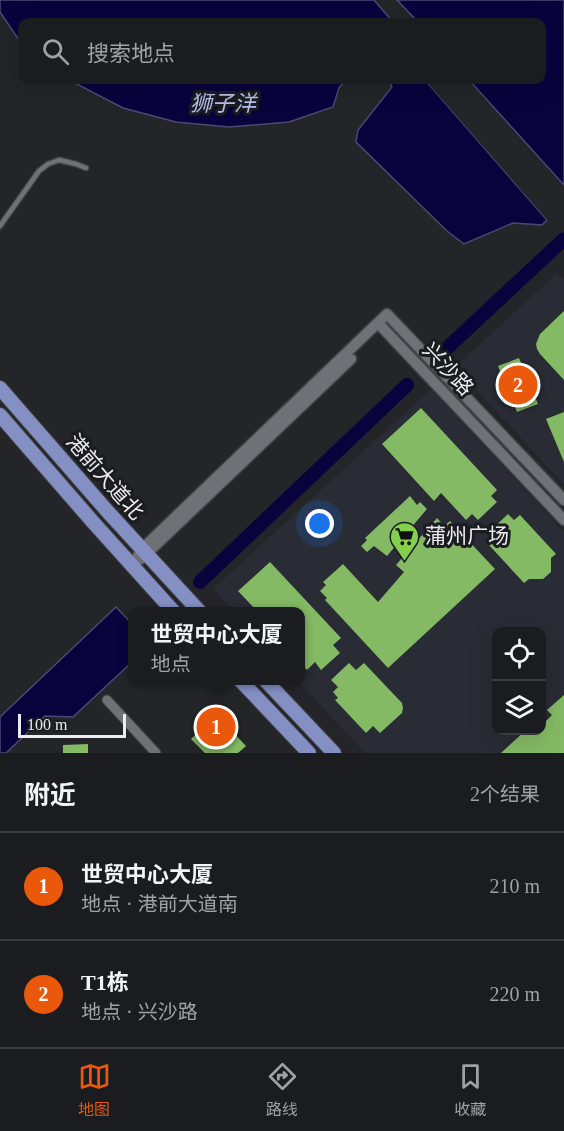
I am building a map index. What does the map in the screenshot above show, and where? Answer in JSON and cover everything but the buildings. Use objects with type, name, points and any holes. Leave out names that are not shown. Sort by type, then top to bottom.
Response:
[{"type":"main road","name":"港前大道北","points":[[0,388],[108,512],[196,607]]},
{"type":"main road","points":[[0,415],[170,607]]},
{"type":"main road","points":[[244,685],[309,753]]},
{"type":"main road","points":[[269,685],[334,753]]},
{"type":"street","name":"兴沙路","points":[[564,501],[390,317],[381,326],[564,520]]},
{"type":"street","points":[[133,565],[381,326]]},
{"type":"street","points":[[107,700],[156,753]]},
{"type":"lane","points":[[0,225],[39,171],[48,164],[59,160],[86,168]]},
{"type":"shaded area","points":[[557,273],[564,280],[564,484],[455,367]]},
{"type":"shaded area","name":"蒲州广场","points":[[431,389],[564,532],[564,753],[365,753],[302,685],[305,685],[305,607],[230,607],[213,589]]},
{"type":"water","points":[[0,0],[374,0],[390,18],[18,18],[18,38],[0,12]]},
{"type":"water","points":[[397,0],[564,0],[564,185],[473,84],[546,84],[546,18],[414,18]]},
{"type":"water","name":"狮子洋","points":[[77,84],[342,84],[333,107],[289,122],[229,127],[176,122],[123,108]]},
{"type":"water","points":[[391,84],[428,84],[547,220],[542,225],[513,223],[464,244],[447,231],[356,142],[358,130],[392,87]]},
{"type":"water","points":[[116,607],[128,620],[128,666],[73,717],[45,716],[6,753],[0,753],[0,717]]},
{"type":"pier","points":[[428,84],[433,84],[550,218],[549,222]]},
{"type":"pier","points":[[470,84],[564,188],[562,187]]},
{"type":"waterway","points":[[445,350],[564,239]]},
{"type":"waterway","points":[[200,582],[407,385]]},
{"type":"place","name":"T1栋","points":[[518,385]]},
{"type":"place","name":"蒲州广场","points":[[404,562]]},
{"type":"place","name":"世贸中心大厦","points":[[216,727]]}]
